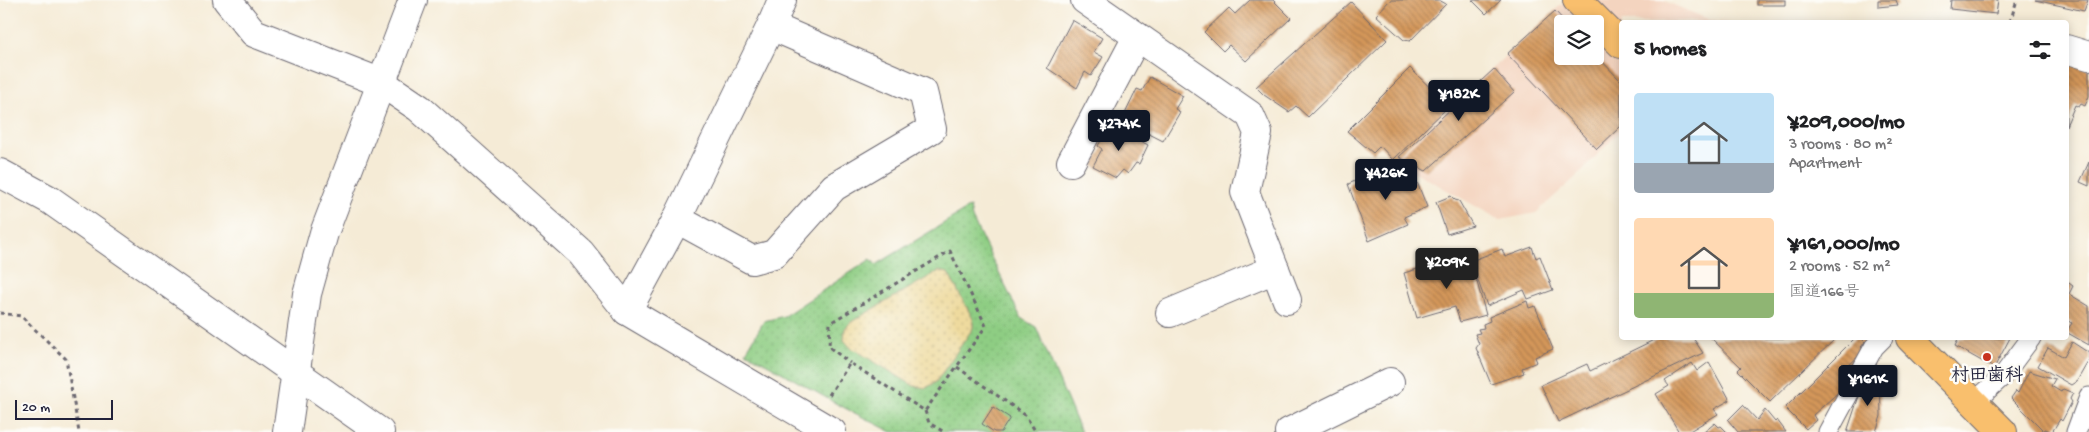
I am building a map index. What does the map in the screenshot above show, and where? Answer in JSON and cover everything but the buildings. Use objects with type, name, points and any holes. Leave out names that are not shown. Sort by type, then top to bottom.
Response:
[{"type":"highway","points":[[1577,0],[1619,42]]},
{"type":"highway","points":[[1912,340],[2003,432]]},
{"type":"street","points":[[227,0],[254,33],[382,83],[419,108],[581,253],[627,311],[821,426]]},
{"type":"street","points":[[287,432],[307,294],[324,233],[413,0]]},
{"type":"street","points":[[627,311],[677,219],[772,26],[782,0]]},
{"type":"street","points":[[1086,0],[1250,115],[1258,133],[1245,192],[1288,300]]},
{"type":"street","points":[[677,219],[752,260],[774,254],[834,187],[932,129],[923,92],[772,26]]},
{"type":"street","points":[[1071,162],[1137,37]]},
{"type":"street","points":[[2069,50],[2089,56]]},
{"type":"street","points":[[0,173],[50,200],[380,432]]},
{"type":"street","points":[[1170,313],[1276,269]]},
{"type":"street","points":[[1289,432],[1323,424],[1390,382]]},
{"type":"lane","points":[[1828,432],[1874,347],[1880,340]]},
{"type":"lane","points":[[1974,402],[2002,377],[2030,340]]},
{"type":"lane","points":[[2076,432],[2089,397]]},
{"type":"path","points":[[2011,20],[2017,0]]},
{"type":"path","points":[[925,411],[986,326],[950,251],[830,323],[829,347],[850,363],[925,411],[929,423],[944,432]]},
{"type":"path","points":[[0,313],[21,316],[66,359],[79,432]]},
{"type":"path","points":[[821,426],[850,363]]},
{"type":"path","points":[[957,367],[1025,415],[1036,432]]},
{"type":"shaded area","points":[[1566,0],[1662,0],[1710,20],[1619,20],[1619,132],[1577,176],[1536,213],[1500,220],[1394,160]]},
{"type":"green space","points":[[970,207],[972,218],[1021,318],[1036,327],[1081,432],[892,432],[837,404],[746,352],[764,321],[784,316],[871,259],[876,265]]},
{"type":"sand","points":[[939,271],[948,273],[973,319],[973,328],[936,382],[926,388],[914,386],[850,347],[844,340],[845,328],[851,322]]},
{"type":"place","name":"村田歯科","points":[[1987,357]]}]
